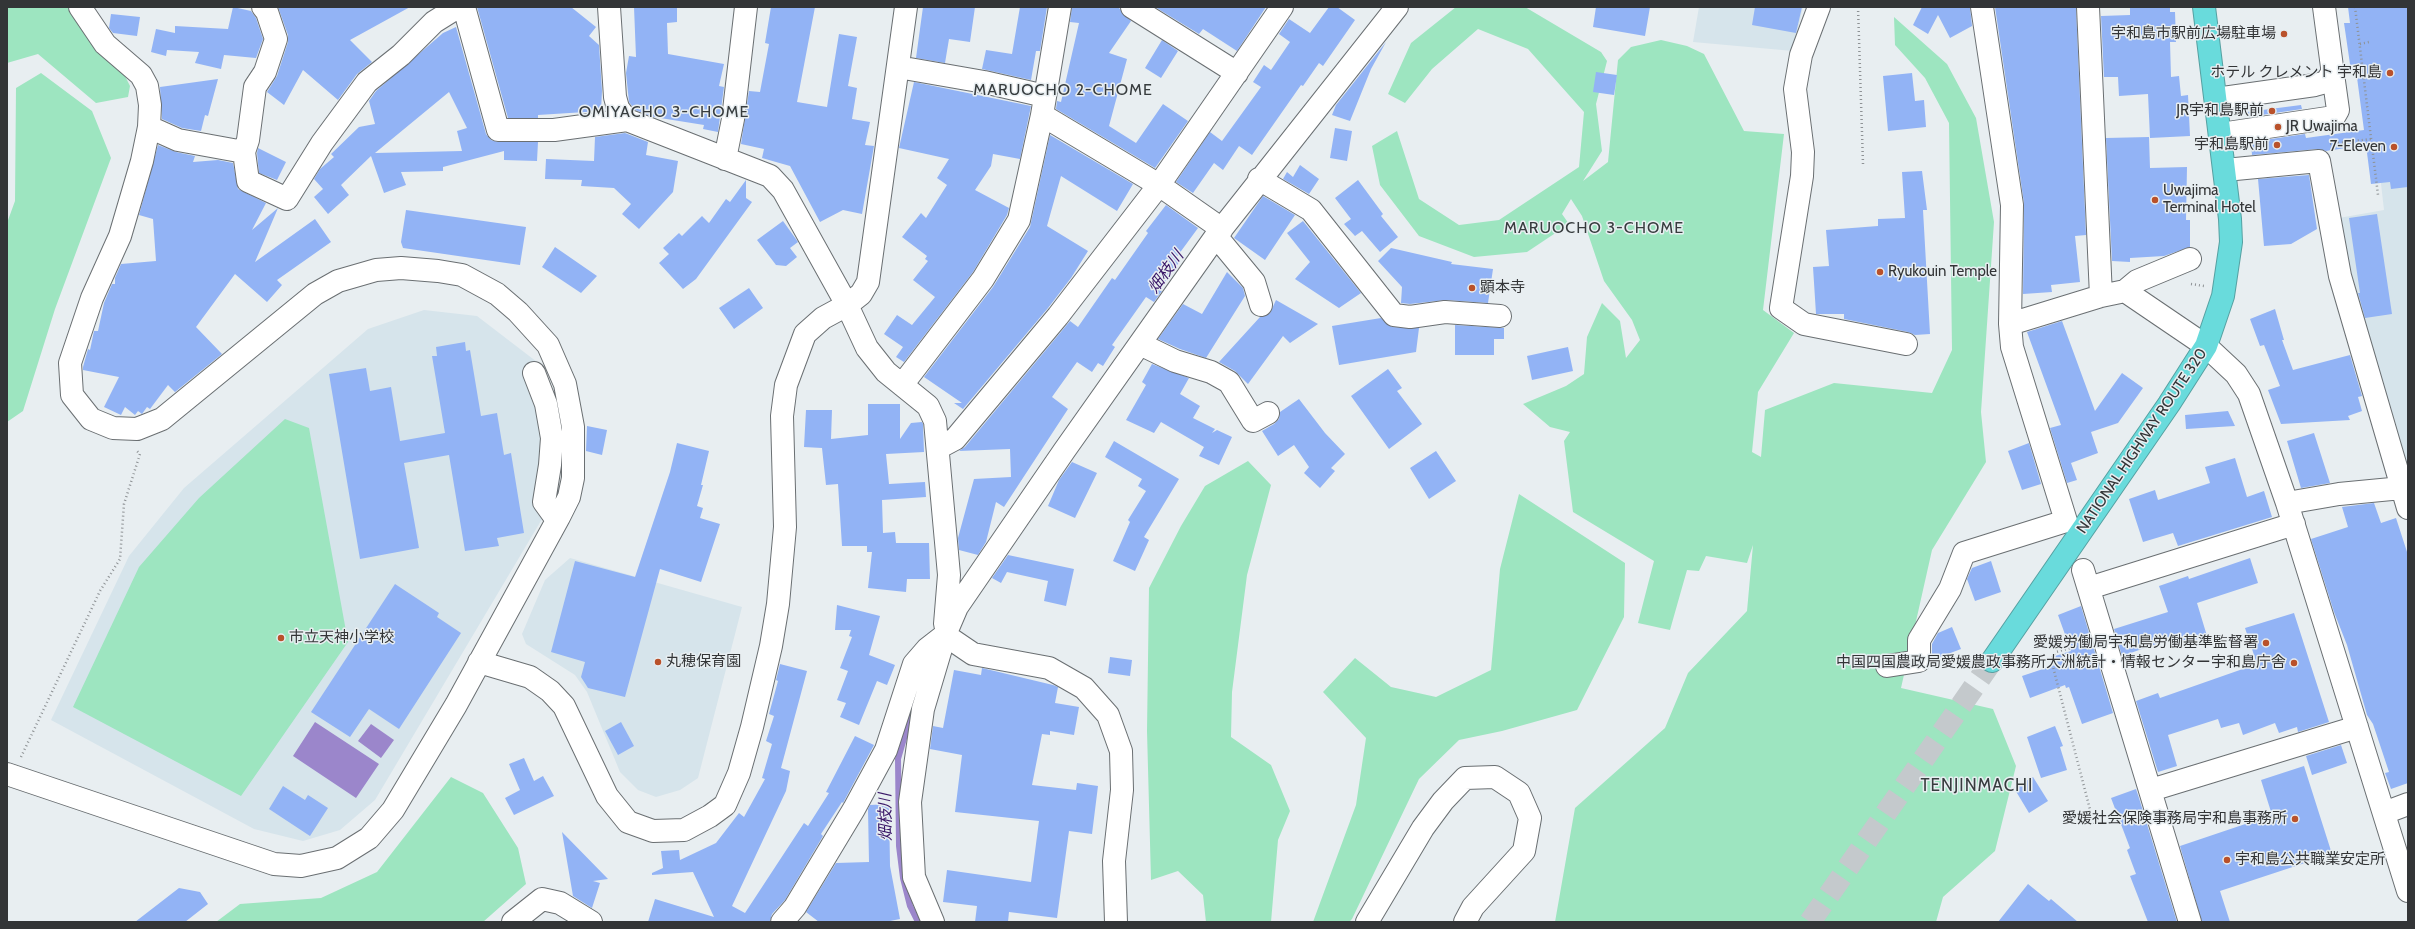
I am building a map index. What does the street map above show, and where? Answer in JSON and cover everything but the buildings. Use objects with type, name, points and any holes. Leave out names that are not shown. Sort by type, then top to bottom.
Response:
[{"type":"highway","name":"NATIONAL HIGHWAY ROUTE 320","points":[[1992,661],[2169,404],[2206,346],[2223,296],[2228,269],[2230,227],[2221,134],[2204,7]]},
{"type":"street","points":[[13,767],[274,864],[301,866],[337,858],[369,838],[393,810],[479,662],[557,520],[569,497],[573,478],[573,427],[565,384],[548,345],[518,312],[497,294],[462,275],[438,271],[400,268],[376,270],[338,281],[314,294],[162,419],[137,429],[113,428],[91,419],[79,407],[72,395],[70,363],[92,298],[120,236],[142,161],[149,127],[150,105],[147,86],[141,74],[105,44],[80,7]]},
{"type":"street","points":[[263,7],[267,12],[276,39],[265,72],[255,87],[248,140],[244,152],[248,181],[287,199],[322,143],[366,82],[401,55],[434,22],[458,7]]},
{"type":"street","points":[[464,7],[498,130],[554,130],[627,120],[770,176],[783,190],[847,305],[867,348],[886,372],[928,406],[935,421],[949,575],[945,635],[927,649],[914,664],[886,750],[854,809],[795,907],[782,922]]},
{"type":"street","points":[[609,7],[616,98],[618,108],[627,120]]},
{"type":"street","points":[[725,159],[733,119],[746,7]]},
{"type":"street","points":[[479,662],[530,677],[550,691],[564,706],[607,796],[628,822],[653,832],[684,830],[710,816],[725,805],[739,773],[752,727],[771,646],[778,604],[785,527],[782,416],[786,385],[805,334],[823,318],[847,305],[861,294],[868,282],[906,7]]},
{"type":"street","points":[[902,385],[983,279],[1019,220],[1044,105],[1060,7]]},
{"type":"street","points":[[938,448],[955,440],[1058,316],[1159,185],[1282,7]]},
{"type":"street","points":[[933,922],[914,877],[910,802],[923,709],[945,635],[957,607],[973,581],[1140,344],[1216,228],[1259,179],[1397,7]]},
{"type":"street","points":[[1819,7],[1801,55],[1795,89],[1803,152],[1802,176],[1781,308],[1804,324],[1906,344]]},
{"type":"street","points":[[1887,666],[1919,662],[1918,640],[1950,589],[1964,553],[2066,521],[2012,347],[2010,324],[2012,205],[1982,7]]},
{"type":"street","points":[[2088,7],[2101,296]]},
{"type":"street","points":[[2221,134],[2334,117],[2338,110],[2324,7]]},
{"type":"street","points":[[1138,9],[1237,73]]},
{"type":"street","points":[[898,67],[984,82],[1044,105],[1159,185],[1216,228],[1254,282],[1261,306]]},
{"type":"street","points":[[2216,99],[2321,84],[2330,78],[2332,67]]},
{"type":"street","points":[[149,127],[178,140],[244,152]]},
{"type":"street","points":[[2225,170],[2319,161],[2340,276],[2408,508]]},
{"type":"street","points":[[1259,179],[1311,210],[1394,314],[1410,317],[1445,312],[1500,316]]},
{"type":"street","points":[[2010,324],[2101,296],[2125,291],[2137,281],[2190,260]]},
{"type":"street","points":[[2125,291],[2206,346],[2236,374],[2249,394],[2294,524],[2408,891]]},
{"type":"street","points":[[1140,344],[1175,361],[1211,372],[1229,382],[1253,421],[1268,413]]},
{"type":"street","points":[[534,373],[546,404],[552,438],[544,502],[557,520]]},
{"type":"street","points":[[2287,504],[2339,494],[2402,488]]},
{"type":"street","points":[[2190,922],[2086,579],[2294,524]]},
{"type":"street","points":[[945,635],[973,654],[1049,668],[1084,688],[1108,715],[1121,751],[1122,790],[1114,861],[1116,922]]},
{"type":"street","points":[[2151,790],[2357,727]]},
{"type":"street","points":[[1367,922],[1423,828],[1443,802],[1465,778],[1495,777],[1519,793],[1530,818],[1524,851],[1473,907],[1465,922]]},
{"type":"street","points":[[2384,813],[2408,804]]},
{"type":"street","points":[[513,922],[542,899],[560,903],[591,922]]},
{"type":"path","points":[[1858,7],[1863,164]]},
{"type":"path","points":[[2355,7],[2378,195]]},
{"type":"path","points":[[2360,44],[2369,42]]},
{"type":"path","points":[[13,767],[100,591],[120,559],[124,504],[140,454],[113,428]]},
{"type":"path","points":[[2094,825],[2051,659],[2056,652],[2104,638]]},
{"type":"shaded area","points":[[1699,7],[1803,7],[1793,51],[1693,42]]},
{"type":"shaded area","points":[[2361,7],[2408,7],[2408,476],[2363,334],[2339,218],[2384,210]]},
{"type":"shaded area","name":"市立天神小学校","points":[[424,310],[477,316],[537,362],[554,399],[545,514],[375,800],[340,830],[303,841],[254,829],[51,720],[129,556],[184,488],[368,329]]},
{"type":"shaded area","points":[[570,558],[742,607],[698,778],[680,790],[656,797],[638,790],[620,772],[587,692],[575,675],[526,644],[522,634],[545,580]]},
{"type":"shaded area","points":[[315,722],[379,764],[356,798],[293,756]]},
{"type":"shaded area","points":[[371,724],[394,740],[381,758],[358,741]]},
{"type":"green space","points":[[7,7],[72,7],[121,68],[130,86],[128,97],[96,103],[38,54],[7,63]]},
{"type":"green space","points":[[1456,7],[1525,7],[1601,52],[1607,61],[1596,104],[1602,151],[1583,181],[1608,162],[1618,60],[1631,47],[1661,40],[1687,46],[1704,54],[1744,131],[1784,134],[1763,310],[1794,333],[1758,392],[1752,452],[1761,457],[1765,410],[1834,383],[1932,393],[1952,350],[1949,123],[1925,78],[1895,45],[1894,17],[1947,64],[1976,118],[1994,222],[1981,412],[1986,462],[1932,550],[1901,688],[1993,709],[2016,766],[1995,851],[1943,897],[1936,922],[1555,922],[1575,808],[1665,728],[1688,673],[1747,611],[1753,545],[1747,563],[1706,556],[1699,571],[1687,570],[1670,630],[1638,623],[1654,561],[1573,512],[1564,441],[1570,432],[1550,427],[1523,404],[1566,386],[1584,374],[1587,337],[1602,303],[1620,321],[1626,358],[1640,340],[1632,320],[1604,281],[1582,216],[1571,199],[1562,214],[1569,224],[1527,252],[1474,257],[1419,236],[1380,185],[1372,146],[1397,131],[1419,199],[1459,225],[1499,220],[1579,167],[1584,112],[1528,49],[1478,29],[1432,69],[1405,103],[1388,94],[1411,43]]},
{"type":"green space","points":[[41,73],[92,111],[111,158],[55,309],[23,411],[7,422],[7,223],[15,201],[16,88]]},
{"type":"green space","points":[[285,419],[309,428],[348,642],[241,796],[73,707],[139,567],[199,498]]},
{"type":"green space","points":[[1248,461],[1271,485],[1247,575],[1232,692],[1231,737],[1271,765],[1290,811],[1278,840],[1271,922],[1206,922],[1203,895],[1178,871],[1151,880],[1147,731],[1149,588],[1181,526],[1205,486]]},
{"type":"green space","points":[[1519,494],[1625,563],[1624,617],[1577,710],[1502,731],[1459,740],[1419,779],[1352,919],[1349,922],[1313,922],[1356,805],[1366,738],[1323,692],[1355,658],[1391,687],[1436,697],[1491,670],[1500,569]]},
{"type":"green space","points":[[451,777],[483,793],[518,848],[526,884],[483,922],[216,922],[240,904],[321,898],[377,872]]},
{"type":"waterway","name":"畑枝川","points":[[912,711],[898,759],[899,846],[903,878],[910,906],[918,922]]},
{"type":"tunnel","points":[[1810,922],[1992,661]]},
{"type":"place","name":"宇和島市駅前広場駐車場","points":[[2284,34]]},
{"type":"place","name":"ホテル クレメント 宇和島","points":[[2390,73]]},
{"type":"place","name":"JR宇和島駅前","points":[[2272,111]]},
{"type":"place","name":"JR Uwajima","points":[[2278,127]]},
{"type":"place","name":"宇和島駅前","points":[[2277,145]]},
{"type":"place","name":"7-Eleven","points":[[2394,147]]},
{"type":"place","name":"Uwajima Terminal Hotel","points":[[2155,200]]},
{"type":"place","name":"Ryukouin Temple","points":[[1880,272]]},
{"type":"place","name":"顕本寺","points":[[1472,288]]},
{"type":"place","name":"市立天神小学校","points":[[281,638]]},
{"type":"place","name":"愛媛労働局宇和島労働基準監督署","points":[[2266,643]]},
{"type":"place","name":"丸穂保育園","points":[[658,662]]},
{"type":"place","name":"中国四国農政局愛媛農政事務所大洲統計・情報センター宇和島庁舎","points":[[2294,663]]},
{"type":"place","name":"愛媛社会保険事務局宇和島事務所","points":[[2295,819]]},
{"type":"place","name":"宇和島公共職業安定所","points":[[2227,860]]},
{"type":"district","name":"MARUOCHO 2-CHOME","points":[[1063,90]]},
{"type":"district","name":"OMIYACHO 3-CHOME","points":[[664,112]]},
{"type":"district","name":"MARUOCHO 3-CHOME","points":[[1594,228]]},
{"type":"district","name":"TENJINMACHI","points":[[1977,786]]}]
